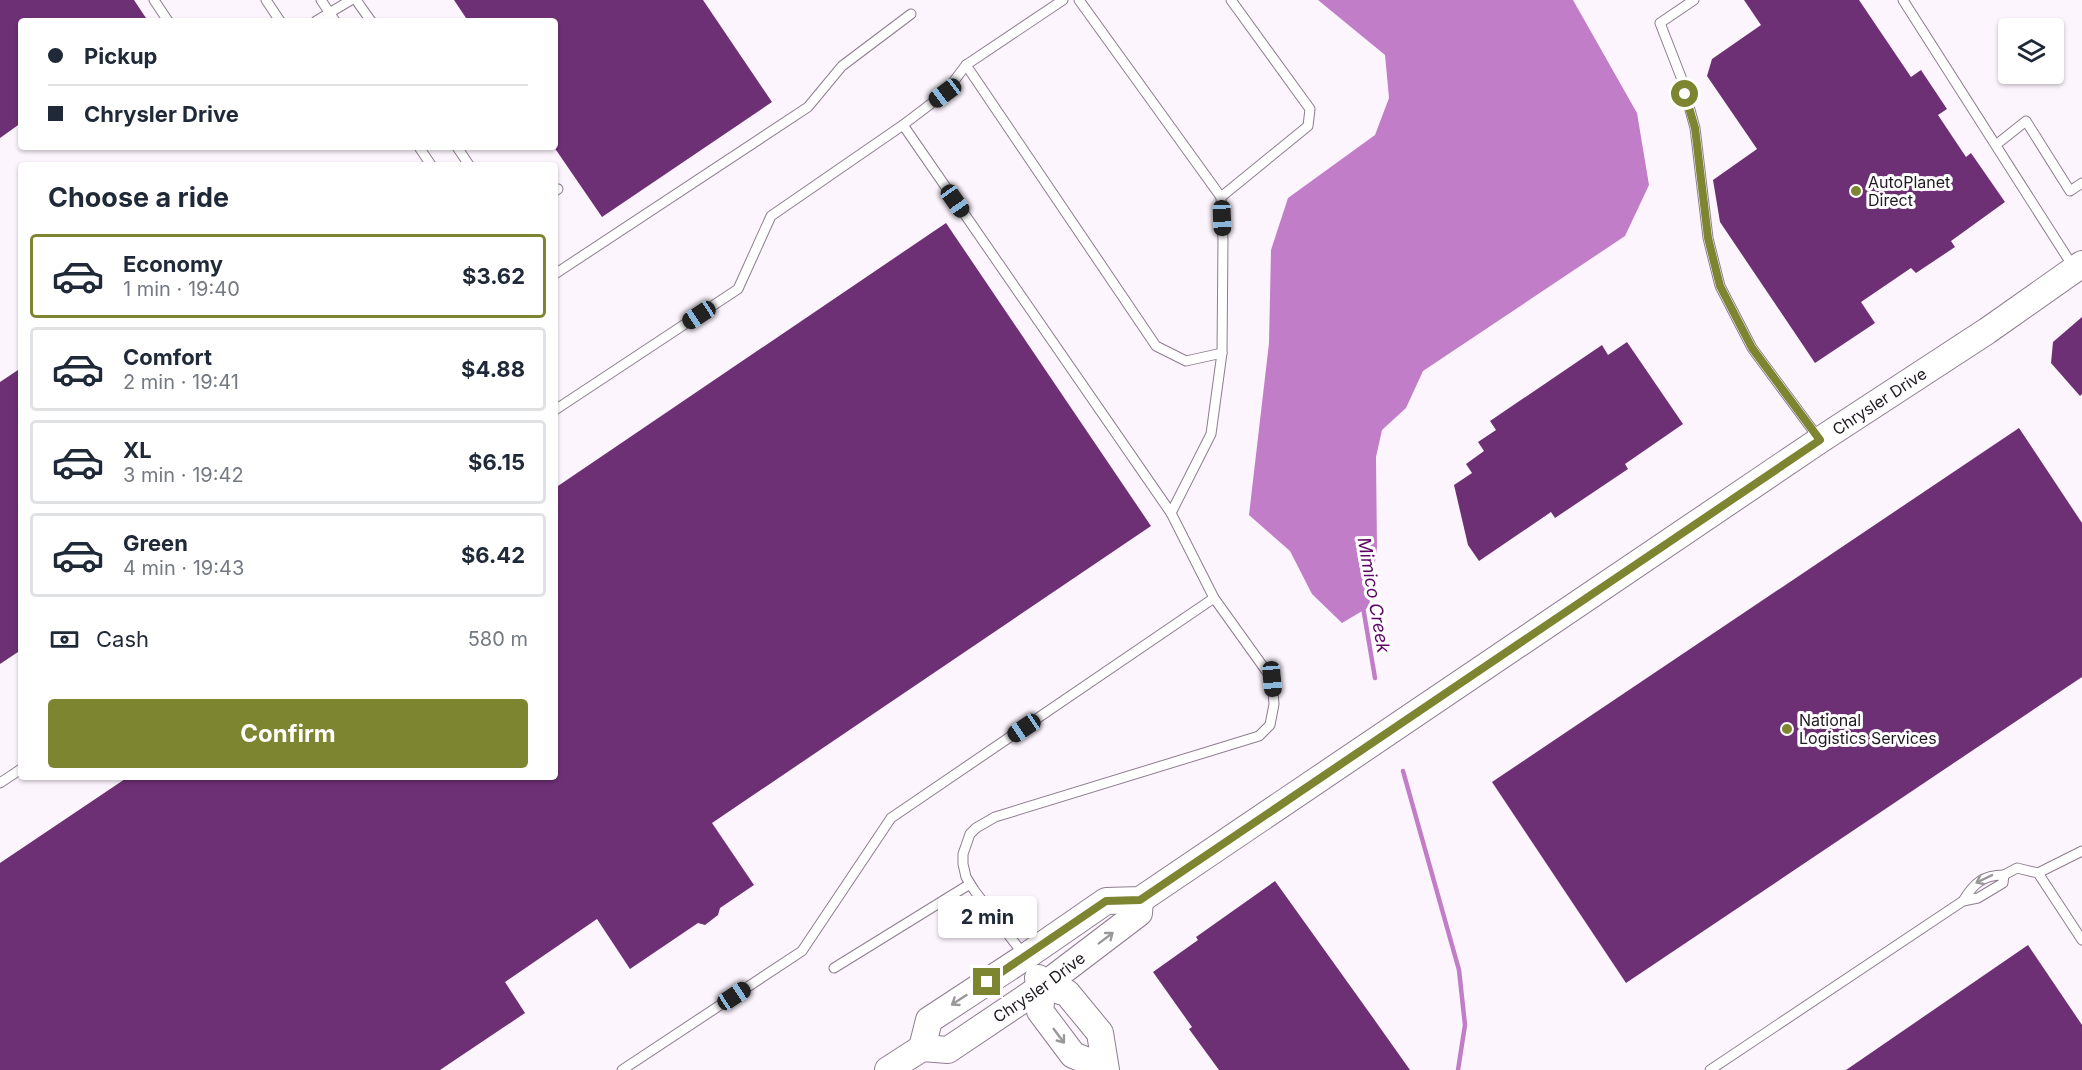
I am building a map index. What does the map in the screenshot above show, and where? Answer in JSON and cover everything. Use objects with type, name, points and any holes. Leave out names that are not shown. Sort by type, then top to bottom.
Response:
[{"type":"street","name":"Chrysler Drive","points":[[1140,900],[1139,913],[1043,986],[948,1050],[922,1048],[929,1020],[1106,901],[1140,900],[2079,267]]},
{"type":"street","points":[[1025,957],[1043,986],[1040,1011],[1073,1055],[1106,1069]]},
{"type":"street","points":[[1043,986],[1067,993],[1100,1033],[1106,1069]]},
{"type":"street","points":[[888,1070],[922,1048]]},
{"type":"lane","points":[[154,0],[166,18]]},
{"type":"lane","points":[[266,0],[278,18]]},
{"type":"lane","points":[[321,0],[333,18]]},
{"type":"lane","points":[[321,18],[351,0]]},
{"type":"lane","points":[[356,0],[368,18]]},
{"type":"lane","points":[[558,408],[738,289],[771,216],[903,125],[945,93],[966,65],[1063,0]]},
{"type":"lane","points":[[1079,0],[1221,196],[1222,352],[1211,434],[1171,513]]},
{"type":"lane","points":[[1221,196],[1308,126],[1310,110],[1231,0]]},
{"type":"lane","points":[[1694,0],[1660,23],[1681,77],[1695,128],[1708,238],[1720,286],[1752,348],[1820,440]]},
{"type":"lane","points":[[1903,0],[2079,267]]},
{"type":"lane","points":[[558,272],[808,107],[842,66],[911,14]]},
{"type":"lane","points":[[966,65],[1156,346],[1186,361],[1222,352]]},
{"type":"lane","points":[[1996,144],[2026,121],[2070,191],[2082,183]]},
{"type":"lane","points":[[903,125],[1171,513],[1214,598],[1272,679],[1274,704],[1270,725],[1259,736],[984,822],[970,834],[963,854],[966,877],[1025,957]]},
{"type":"lane","points":[[622,1070],[802,951],[891,818],[1214,598]]},
{"type":"lane","points":[[0,783],[18,770]]},
{"type":"lane","points":[[1710,1070],[1963,901],[1977,898],[2002,883],[2004,875],[2017,868],[2038,873],[2082,851]]},
{"type":"lane","points":[[2038,873],[2082,940]]},
{"type":"lane","points":[[834,968],[970,884]]},
{"type":"shaded area","points":[[1318,0],[1573,0],[1637,113],[1649,185],[1625,236],[1423,371],[1406,408],[1382,430],[1376,457],[1377,547],[1369,607],[1342,623],[1312,594],[1290,551],[1249,515],[1269,343],[1271,250],[1288,198],[1375,135],[1389,98],[1385,55]]},
{"type":"building","points":[[0,0],[134,0],[146,18],[18,18],[18,125],[0,138]]},
{"type":"building","points":[[454,0],[703,0],[772,102],[602,217],[556,150],[558,150],[558,18],[466,18]]},
{"type":"building","name":"AutoPlanet Direct","points":[[1744,0],[1859,0],[1911,77],[1921,70],[1947,109],[1938,115],[1966,157],[1971,153],[2005,202],[1951,241],[1955,247],[1916,273],[1911,268],[1861,302],[1875,323],[1815,363],[1720,222],[1713,180],[1757,149],[1707,76],[1712,59],[1761,25]]},
{"type":"building","points":[[946,223],[1151,526],[712,823],[754,885],[720,908],[718,915],[705,925],[698,923],[630,969],[597,919],[505,982],[525,1013],[440,1070],[0,1070],[0,863],[124,780],[558,780],[558,486]]},
{"type":"building","points":[[2082,317],[2082,394],[2080,396],[2051,363],[2053,342]]},
{"type":"building","points":[[1627,342],[1683,424],[1625,464],[1628,469],[1555,518],[1551,512],[1479,561],[1468,545],[1454,485],[1472,473],[1466,464],[1484,451],[1478,442],[1496,430],[1490,421],[1602,345],[1608,355]]},
{"type":"building","points":[[18,370],[18,652],[0,664],[0,382]]},
{"type":"building","name":"National Logistics Services","points":[[2019,428],[2082,523],[2082,677],[1626,983],[1492,782]]},
{"type":"building","points":[[1275,881],[1410,1070],[1219,1070],[1189,1029],[1192,1027],[1153,972],[1198,940],[1196,937]]},
{"type":"building","points":[[2028,945],[2082,1025],[2082,1070],[1846,1070]]},
{"type":"waterway","name":"Mimico Creek","points":[[1363,607],[1375,678]]},
{"type":"waterway","name":"Mimico Creek","points":[[1403,771],[1459,970],[1465,1025],[1458,1070]]},
{"type":"place","name":"AutoPlanet Direct","points":[[1856,191]]},
{"type":"place","name":"National Logistics Services","points":[[1787,729]]},
{"type":"route","points":[[987,982],[1106,901],[1140,900],[1820,440],[1752,348],[1720,286],[1708,238],[1695,128],[1685,94]]}]
